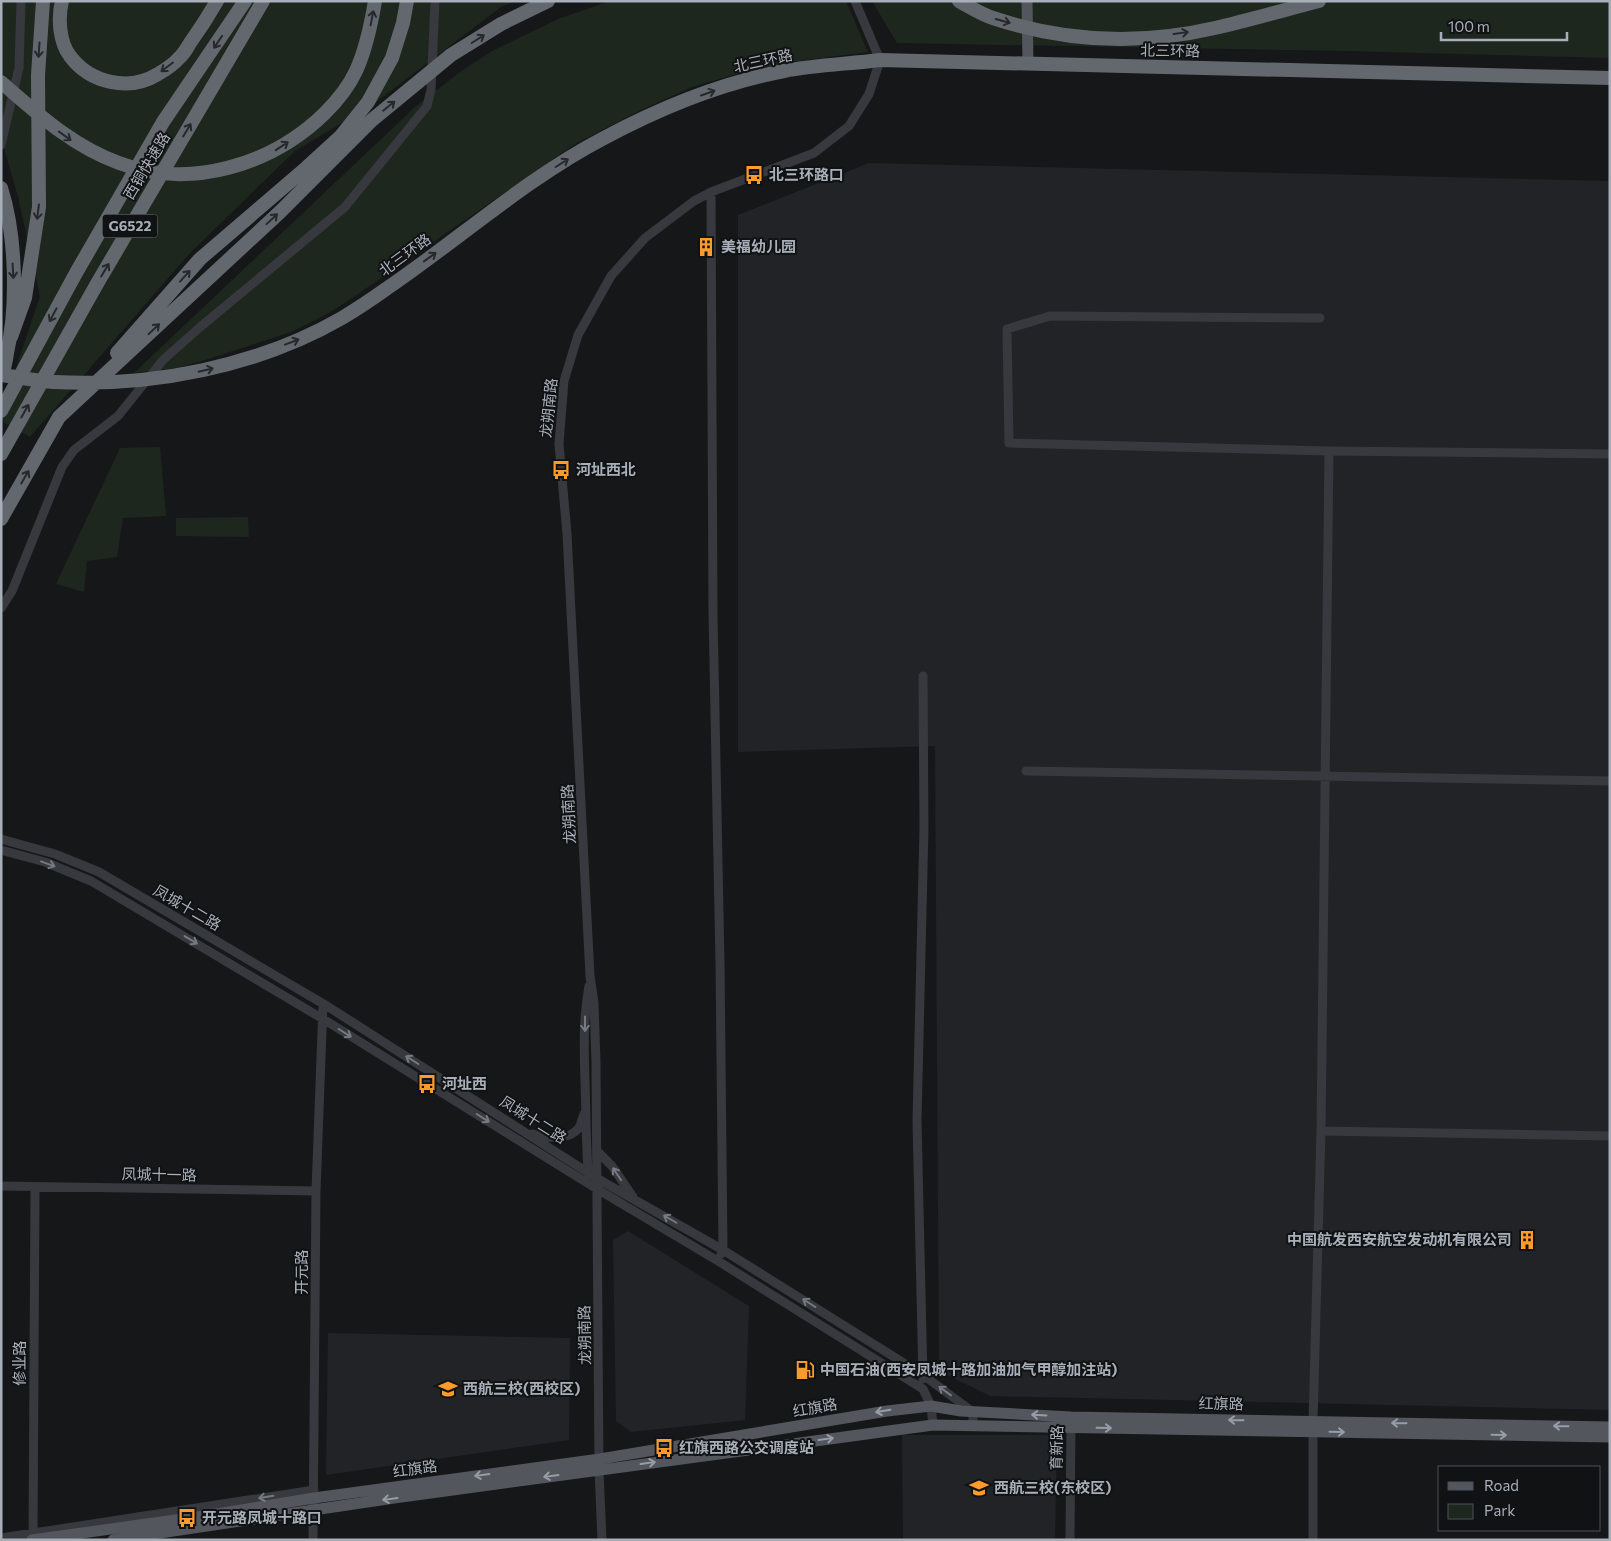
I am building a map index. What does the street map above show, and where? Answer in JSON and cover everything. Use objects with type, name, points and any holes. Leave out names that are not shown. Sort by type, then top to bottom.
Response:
[{"type":"highway","points":[[1,375],[11,337],[25,298],[39,207],[38,75],[43,1]]},
{"type":"highway","points":[[62,1],[59,17],[68,55],[81,69],[98,79],[118,84],[140,83],[157,75],[179,58],[218,1]]},
{"type":"highway","name":"西铜快速路","points":[[1,411],[76,272],[164,122],[245,1]]},
{"type":"highway","name":"西铜快速路","points":[[1,454],[98,282],[264,1]]},
{"type":"highway","points":[[1,82],[50,125],[74,142],[95,153],[139,170],[184,174],[214,171],[237,166],[272,152],[309,128],[336,102],[356,72],[369,35],[375,1]]},
{"type":"highway","points":[[1,519],[60,417],[200,259],[306,168],[340,136],[368,102],[392,58],[403,23],[407,1]]},
{"type":"highway","points":[[60,417],[280,212],[372,120],[451,55],[501,24],[548,1]]},
{"type":"highway","points":[[959,1],[991,18],[1036,31],[1088,39],[1126,40],[1214,28],[1318,1]]},
{"type":"highway","name":"北三环路","points":[[1,375],[52,382],[110,383],[159,378],[203,371],[246,359],[306,336],[342,318],[386,289],[542,176],[602,139],[659,110],[729,85],[785,71],[880,60],[1610,78]]},
{"type":"highway","points":[[1,188],[12,251],[14,290],[11,337]]},
{"type":"main road","points":[[1027,1],[1028,64]]},
{"type":"main road","name":"红旗路","points":[[600,1464],[887,1411],[931,1406],[1071,1422]]},
{"type":"main road","name":"红旗路","points":[[33,1538],[204,1516],[314,1499],[933,1425],[973,1426],[1071,1422],[1313,1426],[1610,1426]]},
{"type":"main road","name":"红旗路","points":[[1313,1426],[1610,1437]]},
{"type":"main road","name":"红旗路","points":[[113,1540],[314,1499]]},
{"type":"street","points":[[1,145],[18,68],[21,1]]},
{"type":"street","points":[[1,608],[12,591],[62,467],[74,450],[118,416],[163,360],[345,207],[428,106],[431,90],[435,1]]},
{"type":"street","points":[[855,1],[880,60]]},
{"type":"street","name":"龙朔南路","points":[[602,1540],[594,1003],[590,976],[568,543],[559,444],[564,381],[578,335],[611,276],[645,238],[694,201],[711,192],[814,153],[842,132],[849,126],[870,94],[880,60]]},
{"type":"street","points":[[711,192],[712,614],[720,962],[723,1250],[718,1261]]},
{"type":"street","points":[[1320,318],[1050,316],[1007,329],[1009,443],[1330,451],[1610,454]]},
{"type":"street","points":[[1313,1540],[1313,1426],[1321,1131],[1330,451]]},
{"type":"street","points":[[922,676],[924,827],[917,1121],[923,1389],[931,1406],[933,1425]]},
{"type":"street","points":[[1026,771],[1610,781]]},
{"type":"street","name":"凤城十二路","points":[[1,839],[55,854],[98,872],[323,1004],[598,1179],[723,1250],[923,1375],[973,1412]]},
{"type":"street","name":"凤城十二路","points":[[1,850],[45,862],[91,881],[323,1019],[923,1389]]},
{"type":"street","name":"龙朔南路","points":[[590,976],[585,1010],[588,1172],[597,1189]]},
{"type":"street","name":"开元路","points":[[313,1540],[316,1191],[323,1004]]},
{"type":"street","points":[[528,1133],[557,1138],[566,1136],[578,1129],[586,1109]]},
{"type":"street","points":[[1321,1131],[1610,1136]]},
{"type":"street","points":[[597,1151],[612,1166],[634,1199]]},
{"type":"street","name":"凤城十一路","points":[[1,1186],[316,1191]]},
{"type":"street","name":"修业路","points":[[33,1538],[35,1187]]},
{"type":"street","points":[[973,1412],[973,1426]]},
{"type":"street","name":"育新路","points":[[1070,1540],[1071,1422]]},
{"type":"street","points":[[1,1538],[33,1538]]},
{"type":"shaded area","points":[[869,163],[1610,181],[1610,1410],[990,1396],[939,1371],[935,746],[738,752],[738,215]]},
{"type":"shaded area","name":"红旗西路公交调度站","points":[[628,1231],[749,1306],[745,1420],[631,1432],[616,1421],[613,1240]]},
{"type":"shaded area","name":"西航三校(西校区)","points":[[328,1333],[570,1338],[569,1440],[326,1475]]},
{"type":"shaded area","name":"西航三校(东校区)","points":[[902,1435],[1057,1435],[1055,1540],[903,1540]]},
{"type":"green space","points":[[1,1],[516,1],[501,7],[375,103],[295,151],[190,253],[30,437],[1,421],[1,413],[40,296],[18,197],[4,148],[1,144]]},
{"type":"green space","points":[[610,1],[846,1],[868,52],[797,61],[740,73],[692,87],[639,111],[575,144],[329,313],[291,332],[199,362],[171,369],[134,373],[415,107],[460,72],[492,51],[558,19]]},
{"type":"green space","points":[[872,1],[1610,1],[1610,58],[897,43]]},
{"type":"green space","points":[[160,447],[166,516],[123,518],[117,557],[87,561],[84,592],[56,584],[120,448]]},
{"type":"green space","points":[[248,517],[249,537],[176,536],[176,518]]},
{"type":"place","name":"北三环路口","points":[[754,175]]},
{"type":"place","name":"美福幼儿园","points":[[706,247]]},
{"type":"place","name":"河址西北","points":[[561,470]]},
{"type":"place","name":"河址西","points":[[427,1084]]},
{"type":"place","name":"中国航发西安航空发动机有限公司","points":[[1527,1240]]},
{"type":"place","name":"中国石油(西安凤城十路加油加气甲醇加注站)","points":[[805,1370]]},
{"type":"place","name":"西航三校(西校区)","points":[[448,1389]]},
{"type":"place","name":"红旗西路公交调度站","points":[[664,1448]]},
{"type":"place","name":"西航三校(东校区)","points":[[979,1488]]},
{"type":"place","name":"开元路凤城十路口","points":[[187,1518]]}]
